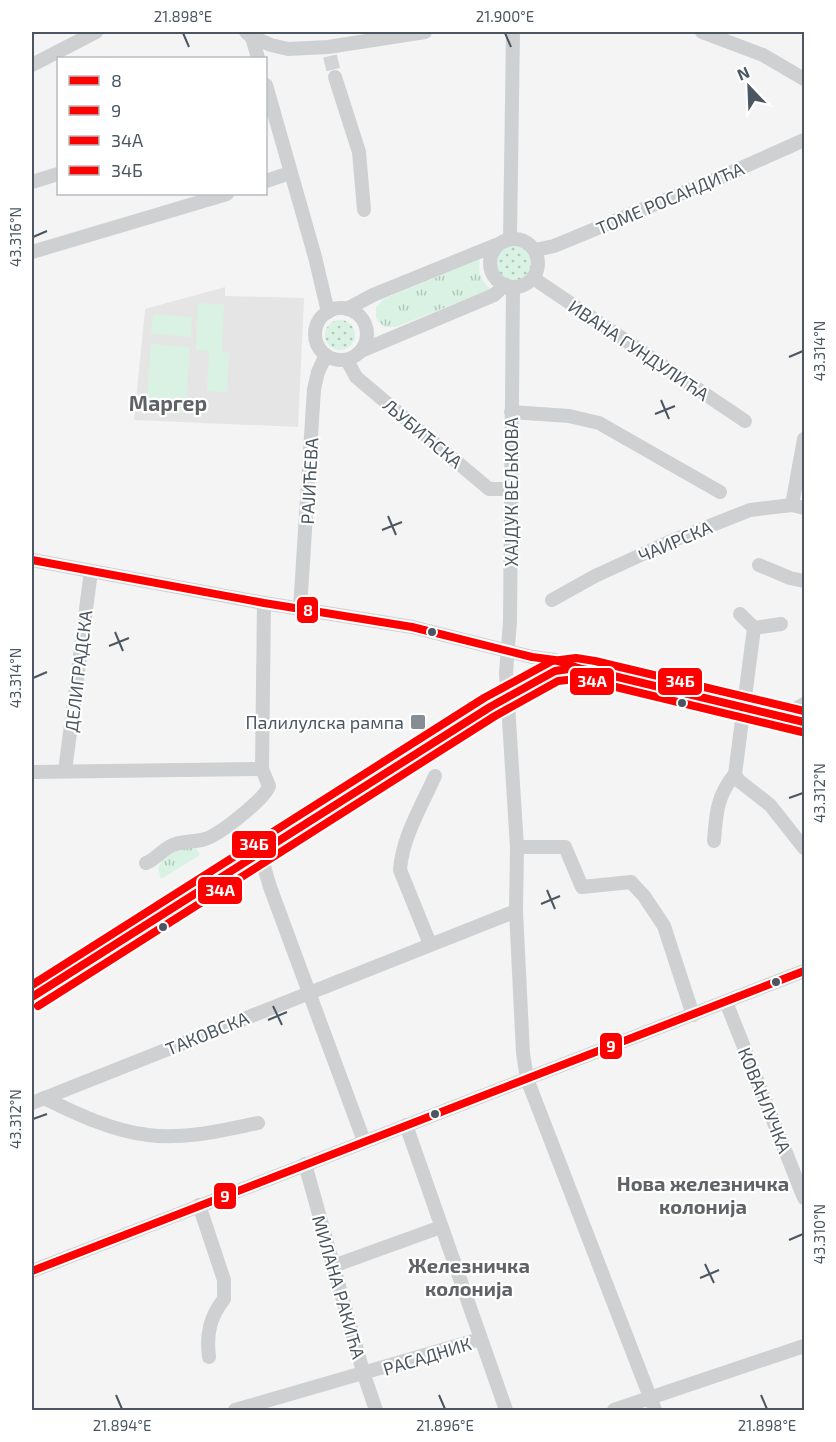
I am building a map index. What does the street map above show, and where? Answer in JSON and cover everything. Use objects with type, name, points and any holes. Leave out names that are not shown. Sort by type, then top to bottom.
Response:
[{"type":"street","points":[[32,65],[96,32]]},
{"type":"street","points":[[249,34],[271,45],[288,49],[329,51],[425,32]]},
{"type":"street","points":[[510,238],[513,32]]},
{"type":"street","points":[[702,32],[763,55],[804,79]]},
{"type":"street","points":[[249,34],[258,57]]},
{"type":"street","points":[[334,76],[359,152],[364,210]]},
{"type":"street","points":[[268,106],[315,257],[328,312]]},
{"type":"street","name":"ТОМЕ РОСАНДИЋА","points":[[535,250],[554,246],[722,177],[804,140]]},
{"type":"street","points":[[267,181],[290,173]]},
{"type":"street","points":[[32,182],[57,174]]},
{"type":"street","points":[[32,252],[224,195]]},
{"type":"street","points":[[347,309],[369,297],[510,238],[524,240],[535,250],[538,264],[533,278],[527,283],[509,286],[494,296],[361,351],[347,360],[332,359],[320,349],[315,333],[321,318],[328,312],[340,308],[354,312],[364,322],[367,337],[361,351]]},
{"type":"street","points":[[496,245],[490,260],[490,268],[493,275],[509,286]]},
{"type":"street","name":"ИВАНА ГУНДУЛИЋА","points":[[533,278],[745,421]]},
{"type":"street","name":"ХАЈДУК ВЕЉКОВА","points":[[509,286],[511,489],[509,651],[506,673],[517,847],[516,911],[523,1053],[527,1078],[653,1404]]},
{"type":"street","name":"РАЈИЋЕВА","points":[[300,609],[314,389],[318,372],[326,356]]},
{"type":"street","name":"ЉУБИЋСКА","points":[[347,360],[356,377],[489,489],[511,489]]},
{"type":"street","points":[[511,412],[570,416],[599,423],[720,492]]},
{"type":"street","points":[[798,506],[804,439]]},
{"type":"street","name":"ЧАИРСКА","points":[[552,600],[595,576],[705,527],[750,510],[798,506]]},
{"type":"street","points":[[32,560],[264,603],[412,627],[804,722]]},
{"type":"street","points":[[32,566],[48,564]]},
{"type":"street","points":[[759,565],[790,578],[804,581]]},
{"type":"street","name":"ДЕЛИГРАДСКА","points":[[65,771],[91,571]]},
{"type":"street","points":[[146,863],[157,859],[170,846],[212,837],[257,803],[267,792],[269,786],[262,769],[264,603]]},
{"type":"street","points":[[740,614],[754,628]]},
{"type":"street","points":[[754,628],[781,624]]},
{"type":"street","points":[[754,628],[735,774],[738,780],[770,805],[804,848]]},
{"type":"street","points":[[32,997],[509,696],[548,674],[576,668]]},
{"type":"street","points":[[781,717],[804,704]]},
{"type":"street","points":[[32,772],[262,769]]},
{"type":"street","points":[[714,841],[718,802],[725,785],[735,774]]},
{"type":"street","points":[[430,944],[400,870],[408,838],[435,776]]},
{"type":"street","points":[[517,847],[565,847],[582,887],[632,882],[645,896],[664,926],[693,1015]]},
{"type":"street","points":[[262,851],[265,870],[308,993],[364,1141]]},
{"type":"street","name":"ТАКОВСКА","points":[[38,1101],[516,911]]},
{"type":"street","points":[[32,1271],[199,1204],[804,971]]},
{"type":"street","name":"КОВАНЛУЧКА","points":[[726,1002],[803,1190]]},
{"type":"street","points":[[38,1101],[102,1124],[149,1136],[178,1136],[258,1123]]},
{"type":"street","points":[[406,1125],[506,1410]]},
{"type":"street","name":"МИЛАНА РАКИЋА","points":[[305,1164],[364,1375],[376,1410]]},
{"type":"street","points":[[199,1204],[224,1280],[224,1299],[214,1311],[209,1323],[207,1345],[209,1357]]},
{"type":"street","points":[[333,1266],[441,1227]]},
{"type":"street","name":"РАСАДНИК","points":[[235,1410],[480,1340]]},
{"type":"street","points":[[614,1410],[653,1404],[804,1346]]},
{"type":"shaded area","points":[[225,287],[225,296],[304,298],[298,427],[134,420],[145,309]]},
{"type":"green space","points":[[514,241],[529,247],[535,262],[529,277],[514,283],[499,277],[493,262],[499,247]]},
{"type":"green space","points":[[480,259],[481,276],[491,289],[396,327],[384,327],[376,318],[376,307],[384,299]]},
{"type":"green space","points":[[198,303],[224,304],[222,352],[229,353],[227,392],[207,391],[209,351],[196,350]]},
{"type":"green space","points":[[153,314],[192,317],[191,337],[151,334]]},
{"type":"green space","points":[[340,320],[346,321],[354,329],[354,341],[346,349],[340,350],[334,349],[326,341],[325,335],[326,329],[334,321]]},
{"type":"green space","points":[[151,344],[190,347],[185,413],[146,410]]},
{"type":"green space","points":[[185,848],[196,848],[200,855],[161,879],[158,868],[165,856]]},
{"type":"tunnel","points":[[330,56],[335,77]]},
{"type":"transit line","name":"8","points":[[32,560],[264,603],[412,627],[532,657],[555,660],[581,669]]},
{"type":"transit line","name":"34Б","points":[[32,985],[484,698],[552,661],[576,658],[595,661],[804,711]]},
{"type":"transit line","name":"8","points":[[32,997],[490,707],[555,671],[576,668],[593,671],[804,722]]},
{"type":"transit line","name":"34А","points":[[38,1006],[495,716],[558,681],[576,679],[591,681],[802,732]]},
{"type":"transit line","name":"9","points":[[32,1271],[804,971]]},
{"type":"place","name":"Палилулска рампа","points":[[418,722]]},
{"type":"district","name":"Маргер","points":[[168,402]]},
{"type":"district","name":"Нова железничка колонија","points":[[703,1194]]},
{"type":"district","name":"Железничка колонија","points":[[469,1276]]}]
